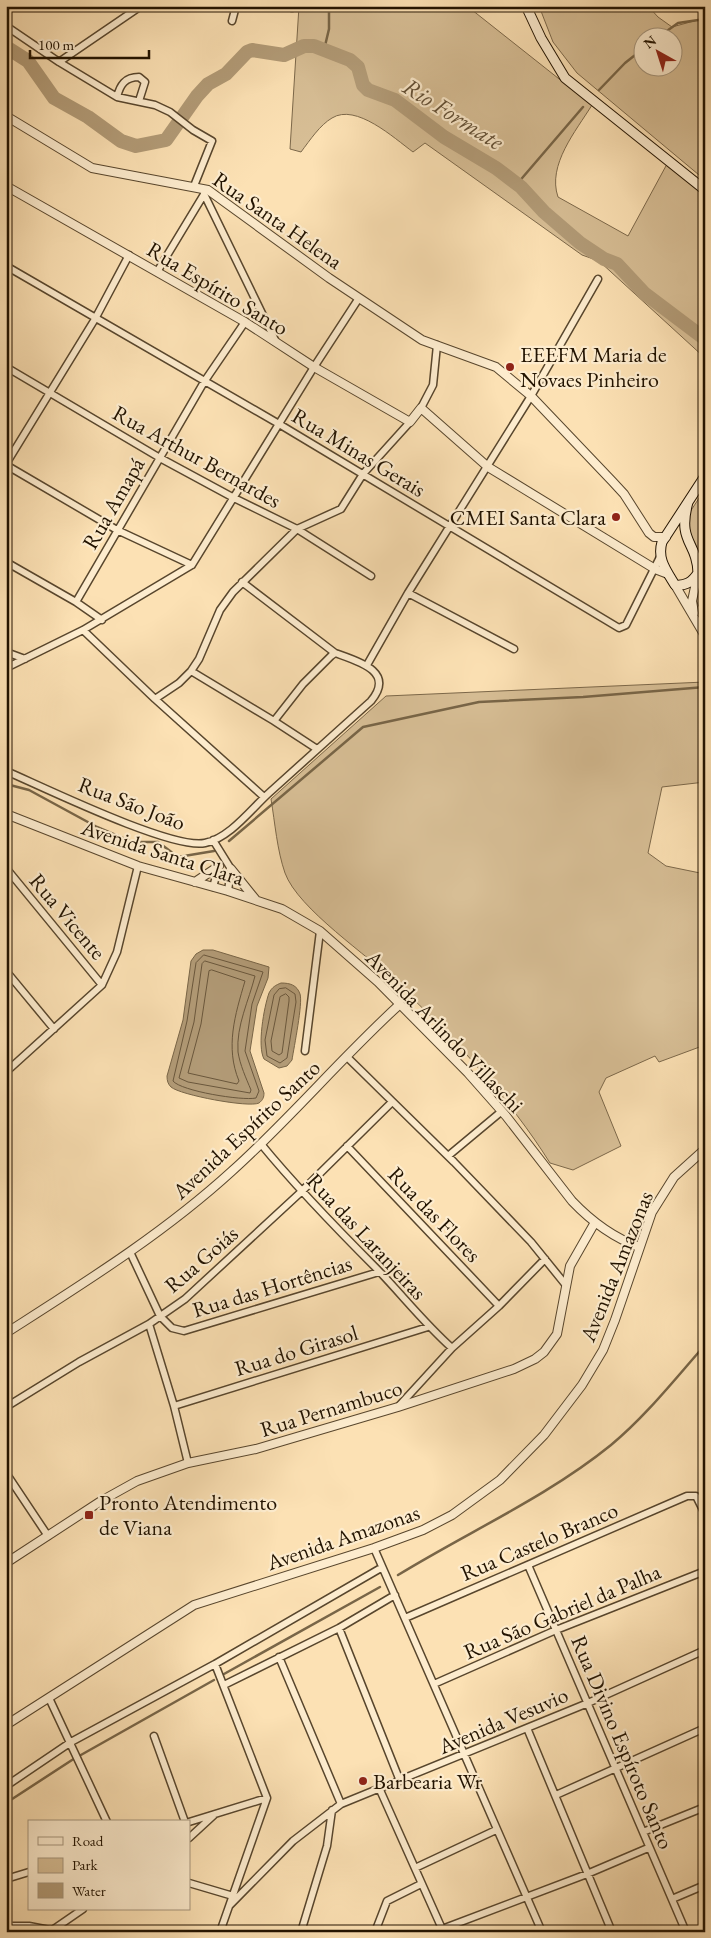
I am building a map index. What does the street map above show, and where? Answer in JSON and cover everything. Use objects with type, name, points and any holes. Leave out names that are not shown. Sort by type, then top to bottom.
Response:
[{"type":"main road","points":[[526,6],[540,38],[565,78],[705,190]]},
{"type":"main road","points":[[688,502],[684,518],[687,541],[698,561],[698,573],[688,583],[675,584],[660,556],[660,548],[666,537],[688,502],[705,476]]},
{"type":"main road","points":[[666,537],[672,536],[687,541]]},
{"type":"street","points":[[59,62],[141,6]]},
{"type":"street","points":[[232,21],[236,6]]},
{"type":"street","points":[[6,26],[59,62],[117,97],[155,105],[170,112],[193,130],[212,141],[194,186]]},
{"type":"street","points":[[117,97],[122,84],[132,77],[139,77],[145,82],[139,101]]},
{"type":"street","name":"Rua Santa Helena","points":[[6,116],[92,168],[194,186],[206,192],[422,340],[496,367],[530,396]]},
{"type":"street","name":"Rua Espírito Santo","points":[[6,186],[246,322],[314,367],[410,422]]},
{"type":"street","points":[[158,272],[206,192]]},
{"type":"street","points":[[206,192],[276,342]]},
{"type":"street","points":[[129,255],[95,319],[6,465],[117,530],[192,565]]},
{"type":"street","name":"Rua Minas Gerais","points":[[6,266],[279,424],[619,628],[626,625],[660,556]]},
{"type":"street","points":[[242,582],[335,653],[367,665],[408,593],[488,467],[598,279]]},
{"type":"street","points":[[6,668],[102,620],[192,565],[314,367],[359,298]]},
{"type":"street","name":"Rua Amapá","points":[[76,602],[204,382],[246,322]]},
{"type":"street","points":[[155,699],[179,683],[191,670],[199,659],[220,610],[242,582],[297,529],[341,509],[363,474],[421,408],[433,385],[437,345]]},
{"type":"street","name":"Rua Arthur Bernardes","points":[[6,367],[160,458],[297,529],[371,576]]},
{"type":"street","points":[[530,396],[624,494],[649,533],[654,537],[666,537]]},
{"type":"street","points":[[421,408],[488,467],[655,569],[668,574]]},
{"type":"street","points":[[6,562],[76,602],[102,620]]},
{"type":"street","points":[[694,615],[692,601],[698,573]]},
{"type":"street","points":[[675,584],[705,636]]},
{"type":"street","points":[[408,593],[514,649]]},
{"type":"street","points":[[83,630],[155,699],[264,797]]},
{"type":"street","points":[[6,652],[25,659]]},
{"type":"street","points":[[274,721],[303,684],[335,653]]},
{"type":"street","name":"Rua São João","points":[[6,771],[128,824],[195,844],[213,840],[236,825],[377,694],[379,680],[375,671],[367,665]]},
{"type":"street","points":[[191,670],[317,749]]},
{"type":"street","name":"Avenida Santa Clara","points":[[8,818],[138,866],[228,891],[282,909]]},
{"type":"street","points":[[213,840],[232,869],[258,901]]},
{"type":"street","points":[[213,887],[224,856]]},
{"type":"street","points":[[6,1072],[102,985],[117,952],[138,866]]},
{"type":"street","points":[[195,882],[219,866]]},
{"type":"street","name":"Rua Vicente","points":[[6,868],[102,985]]},
{"type":"street","points":[[228,891],[232,869]]},
{"type":"street","name":"Avenida Arlindo Villaschi","points":[[282,909],[320,932],[378,982],[468,1073],[502,1111],[572,1201],[594,1224],[639,1247]]},
{"type":"street","points":[[305,1051],[320,932]]},
{"type":"street","points":[[6,971],[54,1029]]},
{"type":"street","name":"Avenida Espírito Santo","points":[[6,1333],[130,1252],[203,1197],[260,1144],[399,1005]]},
{"type":"street","points":[[347,1057],[448,1156],[565,1284]]},
{"type":"street","name":"Rua Goiás","points":[[6,1408],[79,1362],[149,1324],[185,1299],[301,1192],[392,1102]]},
{"type":"street","points":[[448,1156],[502,1111]]},
{"type":"street","name":"Rua das Laranjeiras","points":[[260,1144],[301,1192],[379,1272],[428,1327],[452,1348]]},
{"type":"street","name":"Rua das Flores","points":[[347,1146],[499,1306]]},
{"type":"street","name":"Avenida Amazonas","points":[[6,1725],[194,1605],[374,1548],[423,1530],[452,1515],[500,1480],[544,1435],[582,1385],[603,1350],[628,1286],[639,1247],[663,1192],[674,1177],[705,1149]]},
{"type":"street","name":"Rua Pernambuco","points":[[6,1563],[119,1490],[188,1463],[256,1448],[398,1407],[514,1369],[535,1359],[544,1352],[557,1334],[565,1284],[576,1254],[594,1224]]},
{"type":"street","name":"Rua das Hortências","points":[[130,1252],[160,1316],[172,1328],[184,1330],[379,1272]]},
{"type":"street","points":[[398,1407],[452,1348],[499,1306],[544,1259]]},
{"type":"street","points":[[149,1324],[174,1406],[188,1463]]},
{"type":"street","name":"Rua do Girasol","points":[[174,1406],[428,1327]]},
{"type":"street","points":[[6,1473],[48,1536]]},
{"type":"street","points":[[6,1491],[14,1486]]},
{"type":"street","name":"Rua Castelo Branco","points":[[405,1618],[687,1496],[696,1496],[705,1514]]},
{"type":"street","points":[[374,1548],[542,1932]]},
{"type":"street","name":"Rua Divino Espíroto Santo","points":[[528,1565],[648,1848],[686,1932]]},
{"type":"street","points":[[6,1786],[72,1745],[382,1568]]},
{"type":"street","name":"Rua São Gabriel da Palha","points":[[434,1684],[556,1630],[705,1571]]},
{"type":"street","points":[[224,1685],[339,1628],[395,1594]]},
{"type":"street","points":[[339,1628],[400,1782]]},
{"type":"street","name":"Avenida Vesuvio","points":[[230,1905],[270,1862],[341,1804],[400,1782],[588,1703],[705,1650]]},
{"type":"street","points":[[279,1657],[341,1804]]},
{"type":"street","points":[[215,1664],[266,1798],[220,1932]]},
{"type":"street","points":[[49,1698],[106,1820]]},
{"type":"street","points":[[527,1728],[612,1932]]},
{"type":"street","points":[[556,1795],[705,1728]]},
{"type":"street","points":[[154,1736],[184,1820]]},
{"type":"street","points":[[380,1790],[442,1930],[587,1874],[648,1848]]},
{"type":"street","points":[[190,1822],[266,1798]]},
{"type":"street","points":[[642,1832],[705,1807]]},
{"type":"street","points":[[301,1932],[327,1846],[332,1810]]},
{"type":"street","points":[[190,1837],[215,1814]]},
{"type":"street","points":[[415,1868],[496,1830]]},
{"type":"street","points":[[6,1879],[28,1872]]},
{"type":"street","points":[[190,1883],[233,1896]]},
{"type":"street","points":[[375,1932],[380,1913],[387,1901],[421,1884]]},
{"type":"street","points":[[672,1899],[705,1885]]},
{"type":"street","points":[[6,1926],[21,1926],[54,1931],[82,1910]]},
{"type":"street","points":[[21,1926],[27,1932]]},
{"type":"green space","points":[[299,6],[467,6],[592,105],[571,137],[560,161],[556,173],[558,197],[628,236],[667,164],[705,195],[705,358],[599,261],[582,255],[425,143],[413,152],[385,131],[363,118],[342,115],[332,118],[323,125],[301,152],[290,149]]},
{"type":"green space","points":[[539,6],[648,6],[658,17],[672,27],[705,18],[705,180],[577,73],[553,42]]},
{"type":"green space","points":[[705,489],[705,619],[695,598],[703,572],[703,565],[687,538],[688,515]]},
{"type":"green space","points":[[705,682],[705,782],[662,787],[648,853],[666,866],[705,874],[705,1045],[659,1062],[655,1056],[606,1078],[599,1092],[621,1146],[573,1170],[550,1163],[517,1115],[460,1047],[398,984],[304,902],[292,887],[282,864],[271,799],[386,696]]},
{"type":"water","points":[[203,950],[213,950],[269,967],[268,978],[257,1006],[250,1051],[264,1093],[259,1103],[242,1104],[187,1094],[171,1087],[168,1082],[167,1076],[183,1020],[191,961],[196,954]]},
{"type":"water","points":[[281,983],[290,984],[295,987],[299,991],[301,999],[292,1060],[287,1066],[279,1068],[264,1059],[261,1036],[263,1017],[269,993],[274,986]]},
{"type":"waterway","points":[[324,50],[329,29],[329,6]]},
{"type":"waterway","points":[[671,28],[678,23],[705,19]]},
{"type":"waterway","name":"Rio Formate","points":[[6,47],[28,61],[54,98],[88,117],[121,141],[136,146],[166,140],[197,96],[208,84],[226,74],[247,52],[252,50],[284,55],[304,46],[314,46],[350,60],[358,67],[363,85],[368,90],[395,100],[444,137],[496,168],[521,187],[544,212],[580,243],[604,259],[617,264],[644,293],[705,339]]},
{"type":"waterway","points":[[599,90],[634,56]]},
{"type":"waterway","points":[[517,184],[583,107]]},
{"type":"waterway","points":[[229,841],[363,727],[479,702],[583,697],[705,687]]},
{"type":"waterway","points":[[6,784],[29,790],[97,827],[132,842],[158,842],[178,857],[214,851]]},
{"type":"waterway","points":[[398,1575],[534,1498],[586,1464],[624,1434],[660,1397],[705,1345]]},
{"type":"waterway","points":[[224,1674],[380,1587]]},
{"type":"waterway","points":[[6,1803],[72,1760],[214,1680]]},
{"type":"place","name":"EEEFM Maria de Novaes Pinheiro","points":[[510,367]]},
{"type":"place","name":"CMEI Santa Clara","points":[[616,517]]},
{"type":"place","name":"Pronto Atendimento de Viana","points":[[89,1515]]},
{"type":"place","name":"Barbearia Wr","points":[[363,1781]]}]
